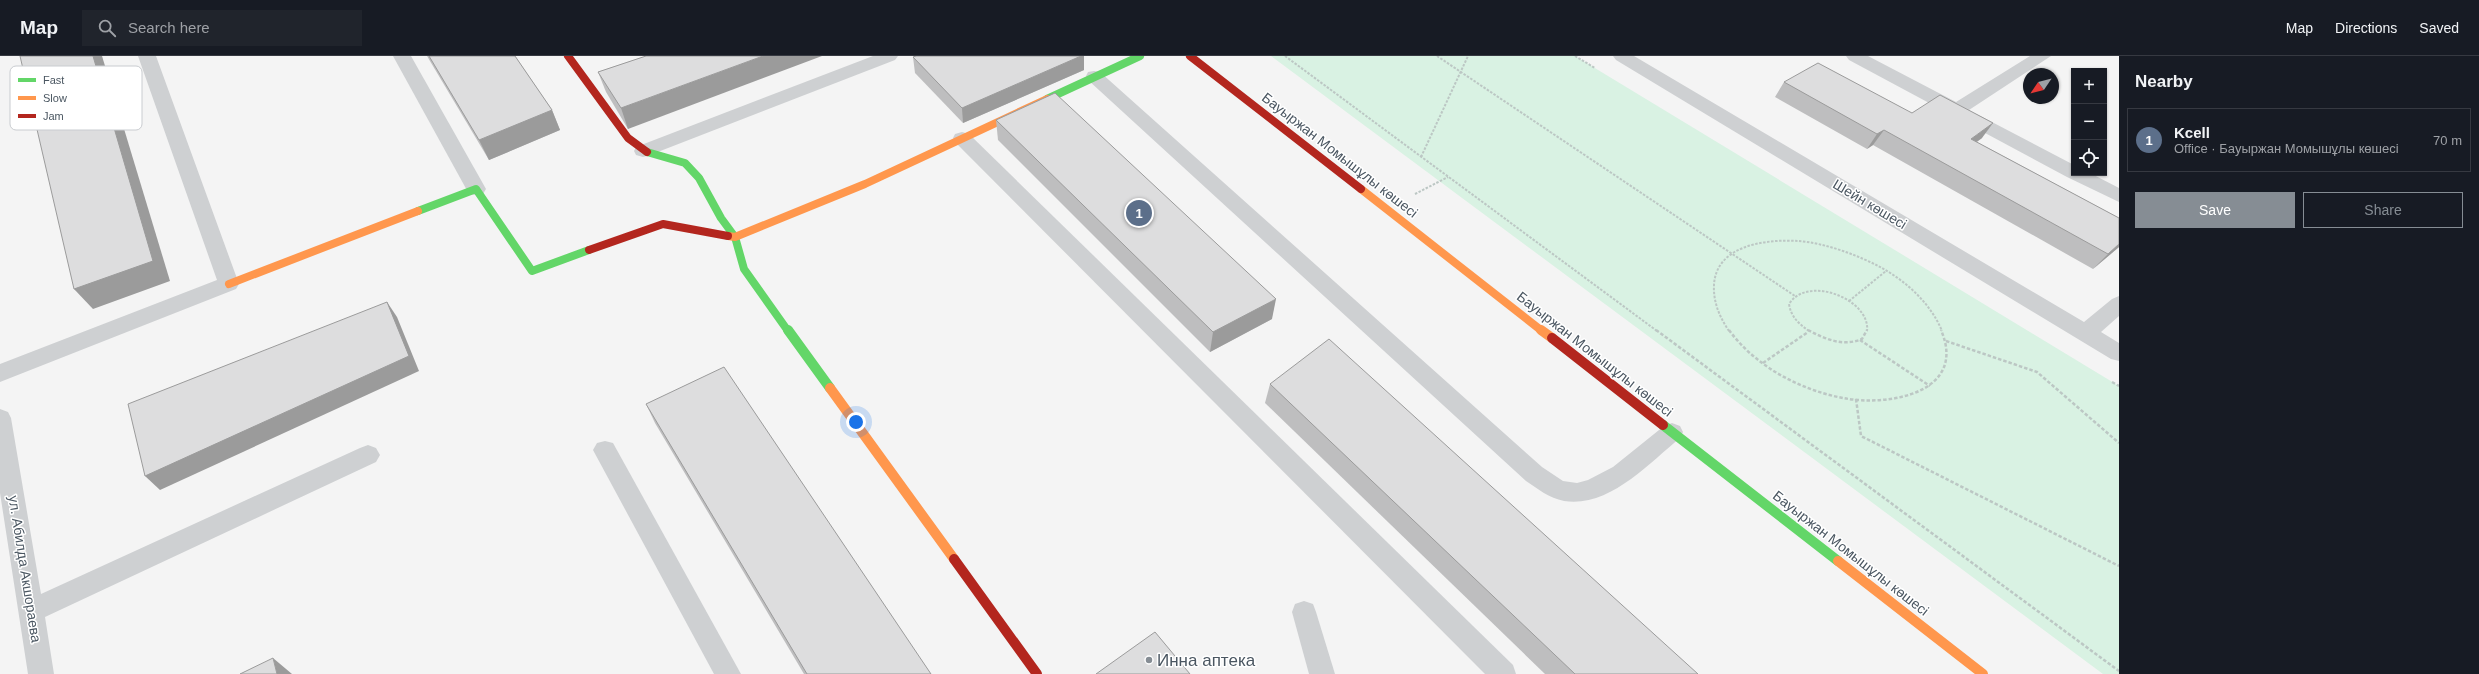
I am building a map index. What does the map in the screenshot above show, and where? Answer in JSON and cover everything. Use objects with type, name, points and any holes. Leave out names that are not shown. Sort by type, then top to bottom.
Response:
[{"type":"street","points":[[147,56],[229,284]]},
{"type":"street","points":[[402,56],[476,189],[532,270],[663,224],[735,237],[865,184],[1094,76],[1140,56]]},
{"type":"street","points":[[568,56],[628,138],[643,151],[685,163],[699,178],[721,218],[735,237],[744,269],[1037,674]]},
{"type":"street","points":[[643,151],[889,56]]},
{"type":"street","name":"Бауыржан Момышұлы көшесі","points":[[1190,56],[1983,674]]},
{"type":"street","name":"Шейн көшесі","points":[[1622,56],[2119,353]]},
{"type":"street","points":[[1855,56],[2071,171]]},
{"type":"street","points":[[1956,110],[2042,56]]},
{"type":"street","points":[[962,138],[1503,674]]},
{"type":"street","points":[[2080,176],[2119,196]]},
{"type":"street","points":[[0,373],[476,189]]},
{"type":"street","points":[[2086,333],[2119,304]]},
{"type":"street","name":"ул. Абилда Акшораева","points":[[0,418],[32,610],[41,674]]},
{"type":"street","points":[[605,450],[728,674]]},
{"type":"street","points":[[32,610],[368,455]]},
{"type":"lane","points":[[1094,76],[1534,474],[1563,491],[1587,491],[1607,483],[1672,432]]},
{"type":"lane","points":[[1304,612],[1322,674]]},
{"type":"path","points":[[1285,56],[2119,671]]},
{"type":"path","points":[[1437,56],[1795,296]]},
{"type":"path","points":[[1421,157],[1468,56]]},
{"type":"path","points":[[1800,241],[1836,248],[1872,263],[1886,271],[1905,284],[1930,309],[1945,335],[1948,360],[1937,382],[1913,396],[1880,401],[1839,397],[1799,384],[1762,364],[1734,338],[1717,311],[1712,286],[1720,265],[1732,254],[1738,250],[1766,242],[1800,241]]},
{"type":"path","points":[[1849,301],[1886,271]]},
{"type":"path","points":[[1807,290],[1819,290],[1832,293],[1849,301],[1864,314],[1868,322],[1868,331],[1860,340],[1845,343],[1833,342],[1808,332],[1792,314],[1790,306],[1795,296],[1807,290]]},
{"type":"path","points":[[1762,364],[1808,332]]},
{"type":"path","points":[[1860,340],[1930,386]]},
{"type":"path","points":[[1946,341],[2037,372],[2119,443]]},
{"type":"path","points":[[1856,399],[1861,436],[2119,566]]},
{"type":"green space","points":[[1271,56],[1575,56],[2119,386],[2119,674],[2103,674]]},
{"type":"building","points":[[20,56],[93,56],[96,66],[22,66]]},
{"type":"building","points":[[429,56],[515,56],[552,110],[479,140]]},
{"type":"building","points":[[646,56],[763,56],[621,108],[598,72]]},
{"type":"building","points":[[1081,56],[962,108],[913,57]]},
{"type":"building","points":[[1818,63],[1912,113],[1940,95],[1993,123],[1971,139],[2119,218],[2119,244],[2108,254],[1884,130],[1877,134],[1784,82]]},
{"type":"building","points":[[1055,93],[1276,299],[1213,332],[996,120]]},
{"type":"building","points":[[37,130],[115,130],[153,261],[74,289]]},
{"type":"building","points":[[387,302],[409,356],[145,476],[128,404]]},
{"type":"building","points":[[1329,339],[1698,674],[1575,674],[1270,384]]},
{"type":"building","points":[[724,367],[931,674],[807,674],[646,404]]},
{"type":"building","points":[[1155,632],[1190,674],[1096,674]]},
{"type":"building","points":[[273,658],[277,674],[240,674]]},
{"type":"traffic: fast","points":[[1047,99],[1140,56]]},
{"type":"traffic: fast","points":[[647,152],[685,163],[699,178],[721,218],[735,237],[744,269],[830,388]]},
{"type":"traffic: fast","points":[[418,211],[476,189],[532,271],[589,250]]},
{"type":"traffic: fast","points":[[1663,425],[1838,561]]},
{"type":"traffic: slow","points":[[728,236],[735,237],[865,184],[1047,99]]},
{"type":"traffic: slow","points":[[1361,189],[1552,338]]},
{"type":"traffic: slow","points":[[229,284],[418,211]]},
{"type":"traffic: slow","points":[[830,388],[954,559]]},
{"type":"traffic: slow","points":[[1838,561],[1983,674]]},
{"type":"traffic: jam","points":[[568,56],[628,138],[647,152]]},
{"type":"traffic: jam","points":[[1190,56],[1361,189]]},
{"type":"traffic: jam","points":[[589,250],[663,224],[728,236]]},
{"type":"traffic: jam","points":[[1552,338],[1663,425]]},
{"type":"traffic: jam","points":[[954,559],[1037,674]]},
{"type":"place","name":"Kcell","points":[[1139,213]]},
{"type":"place","name":"Инна аптека","points":[[1149,660]]}]
